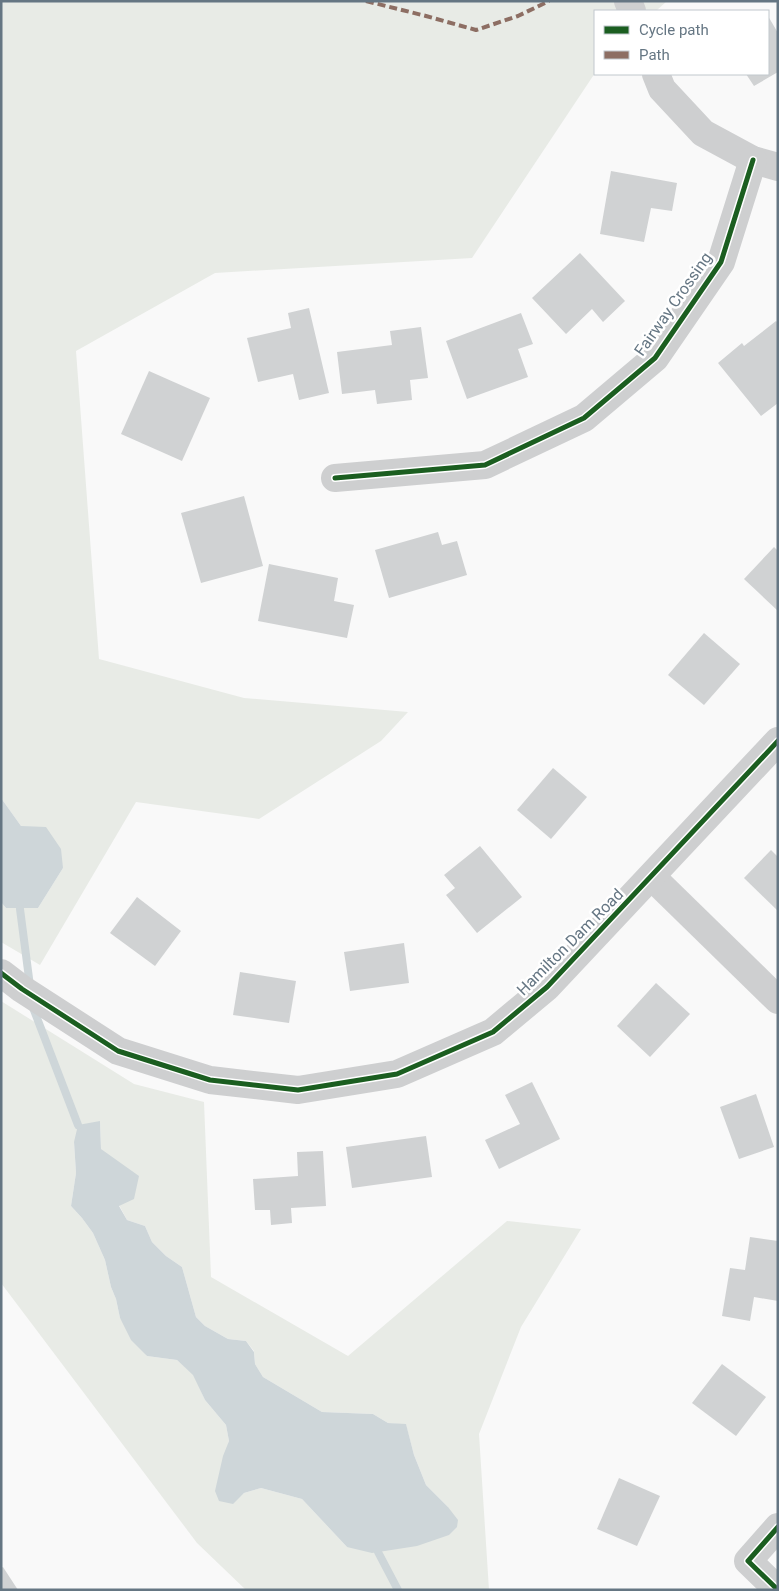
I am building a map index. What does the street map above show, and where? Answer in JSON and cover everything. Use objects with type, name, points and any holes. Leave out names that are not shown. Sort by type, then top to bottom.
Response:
[{"type":"street","points":[[656,75],[662,89],[703,133],[766,164]]},
{"type":"street","name":"Fairway Crossing","points":[[335,478],[485,464],[584,418],[655,358],[721,262],[766,164]]},
{"type":"street","name":"Hamilton Dam Road","points":[[1,972],[22,989],[118,1051],[210,1080],[298,1090],[397,1074],[493,1032],[547,987],[778,741]]},
{"type":"street","points":[[652,877],[778,1000]]},
{"type":"street","points":[[778,1527],[748,1561],[778,1590]]},
{"type":"shaded area","points":[[1,1],[667,1],[657,10],[594,10],[594,75],[472,258],[215,273],[76,351],[99,659],[244,698],[408,712],[381,741],[259,819],[136,802],[40,965],[1,942],[1,902],[6,908],[38,908],[63,868],[21,826],[1,798]]},
{"type":"shaded area","points":[[1,798],[21,826],[46,827],[61,849],[63,868],[38,908],[6,908],[1,902]]},
{"type":"shaded area","points":[[1,1001],[134,1084],[204,1102],[211,1277],[348,1356],[507,1221],[581,1229],[521,1327],[479,1434],[489,1590],[246,1590],[197,1543],[1,1283]],"holes":[[[100,1121],[101,1149],[119,1205],[127,1220],[145,1226],[152,1242],[166,1256],[182,1267],[196,1317],[205,1326],[228,1339],[246,1341],[254,1351],[255,1364],[263,1377],[322,1412],[373,1414],[388,1423],[406,1425],[414,1455],[426,1485],[448,1507],[347,1547],[302,1499],[261,1488],[244,1493],[233,1503],[220,1473],[229,1441],[226,1425],[205,1400],[194,1375],[177,1360],[147,1356],[120,1318],[105,1260],[93,1233],[71,1206],[76,1173],[74,1142]]]},
{"type":"shaded area","points":[[100,1121],[101,1149],[139,1176],[134,1199],[119,1206],[127,1220],[145,1226],[152,1242],[166,1256],[182,1267],[196,1317],[205,1326],[228,1339],[246,1341],[254,1352],[255,1364],[263,1377],[322,1412],[373,1414],[388,1423],[406,1424],[414,1455],[426,1485],[458,1520],[457,1527],[449,1535],[417,1546],[372,1553],[347,1547],[302,1499],[261,1488],[244,1493],[233,1504],[219,1501],[215,1491],[223,1456],[229,1441],[226,1425],[205,1400],[193,1375],[177,1360],[147,1356],[131,1340],[120,1318],[105,1260],[93,1233],[71,1206],[76,1173],[74,1142],[78,1125]]},
{"type":"building","points":[[769,18],[778,33],[778,72],[754,86],[747,75],[769,75]]},
{"type":"building","points":[[611,171],[677,183],[672,211],[651,208],[644,242],[600,234]]},
{"type":"building","points":[[580,253],[625,301],[603,322],[592,309],[566,334],[532,298]]},
{"type":"building","points":[[309,308],[329,393],[299,400],[293,374],[258,382],[247,338],[291,328],[288,313]]},
{"type":"building","points":[[521,313],[533,344],[518,349],[528,377],[467,399],[446,341]]},
{"type":"building","points":[[776,321],[778,323],[778,403],[761,416],[718,363],[742,343],[744,346]]},
{"type":"building","points":[[421,327],[428,378],[410,380],[412,400],[377,404],[375,390],[342,394],[337,352],[392,345],[390,331]]},
{"type":"building","points":[[149,371],[210,398],[182,461],[121,434]]},
{"type":"building","points":[[244,496],[263,566],[201,583],[181,513]]},
{"type":"building","points":[[438,532],[442,545],[457,541],[467,575],[389,598],[375,550]]},
{"type":"building","points":[[774,547],[778,551],[778,611],[744,579]]},
{"type":"building","points":[[269,564],[338,578],[334,601],[354,605],[347,638],[258,621]]},
{"type":"building","points":[[704,633],[740,664],[704,705],[668,675]]},
{"type":"building","points":[[553,768],[587,797],[551,839],[517,810]]},
{"type":"building","points":[[480,846],[522,897],[477,933],[446,895],[455,888],[444,875]]},
{"type":"building","points":[[771,850],[778,857],[778,911],[744,878]]},
{"type":"building","points":[[137,897],[181,931],[155,966],[110,933]]},
{"type":"building","points":[[404,943],[409,983],[350,991],[344,952]]},
{"type":"building","points":[[240,972],[296,981],[289,1023],[233,1015]]},
{"type":"building","points":[[656,983],[690,1014],[650,1057],[617,1026]]},
{"type":"building","points":[[532,1082],[560,1139],[499,1169],[485,1140],[520,1124],[505,1095]]},
{"type":"building","points":[[756,1094],[774,1147],[739,1159],[720,1107]]},
{"type":"building","points":[[426,1136],[432,1177],[352,1188],[346,1147]]},
{"type":"building","points":[[323,1151],[326,1206],[291,1208],[292,1223],[271,1225],[270,1210],[255,1210],[253,1179],[298,1176],[297,1152]]},
{"type":"building","points":[[750,1237],[778,1241],[778,1301],[754,1297],[750,1321],[722,1316],[730,1268],[745,1270]]},
{"type":"building","points":[[722,1364],[766,1397],[736,1436],[692,1403]]},
{"type":"building","points":[[619,1478],[660,1496],[637,1546],[597,1529]]},
{"type":"building","points":[[3,1567],[18,1590],[1,1590],[1,1568]]},
{"type":"waterway","points":[[20,909],[30,986]]},
{"type":"waterway","points":[[32,1005],[78,1125]]},
{"type":"waterway","points":[[378,1552],[398,1590]]},
{"type":"marked path","points":[[366,1],[476,30],[518,16],[549,1]]},
{"type":"cycle path","points":[[335,478],[485,465],[584,418],[655,358],[721,262],[753,160]]},
{"type":"cycle path","points":[[1,973],[22,989],[118,1051],[210,1080],[298,1090],[397,1074],[493,1032],[547,987],[778,741]]},
{"type":"cycle path","points":[[778,1527],[748,1561],[778,1590]]}]
